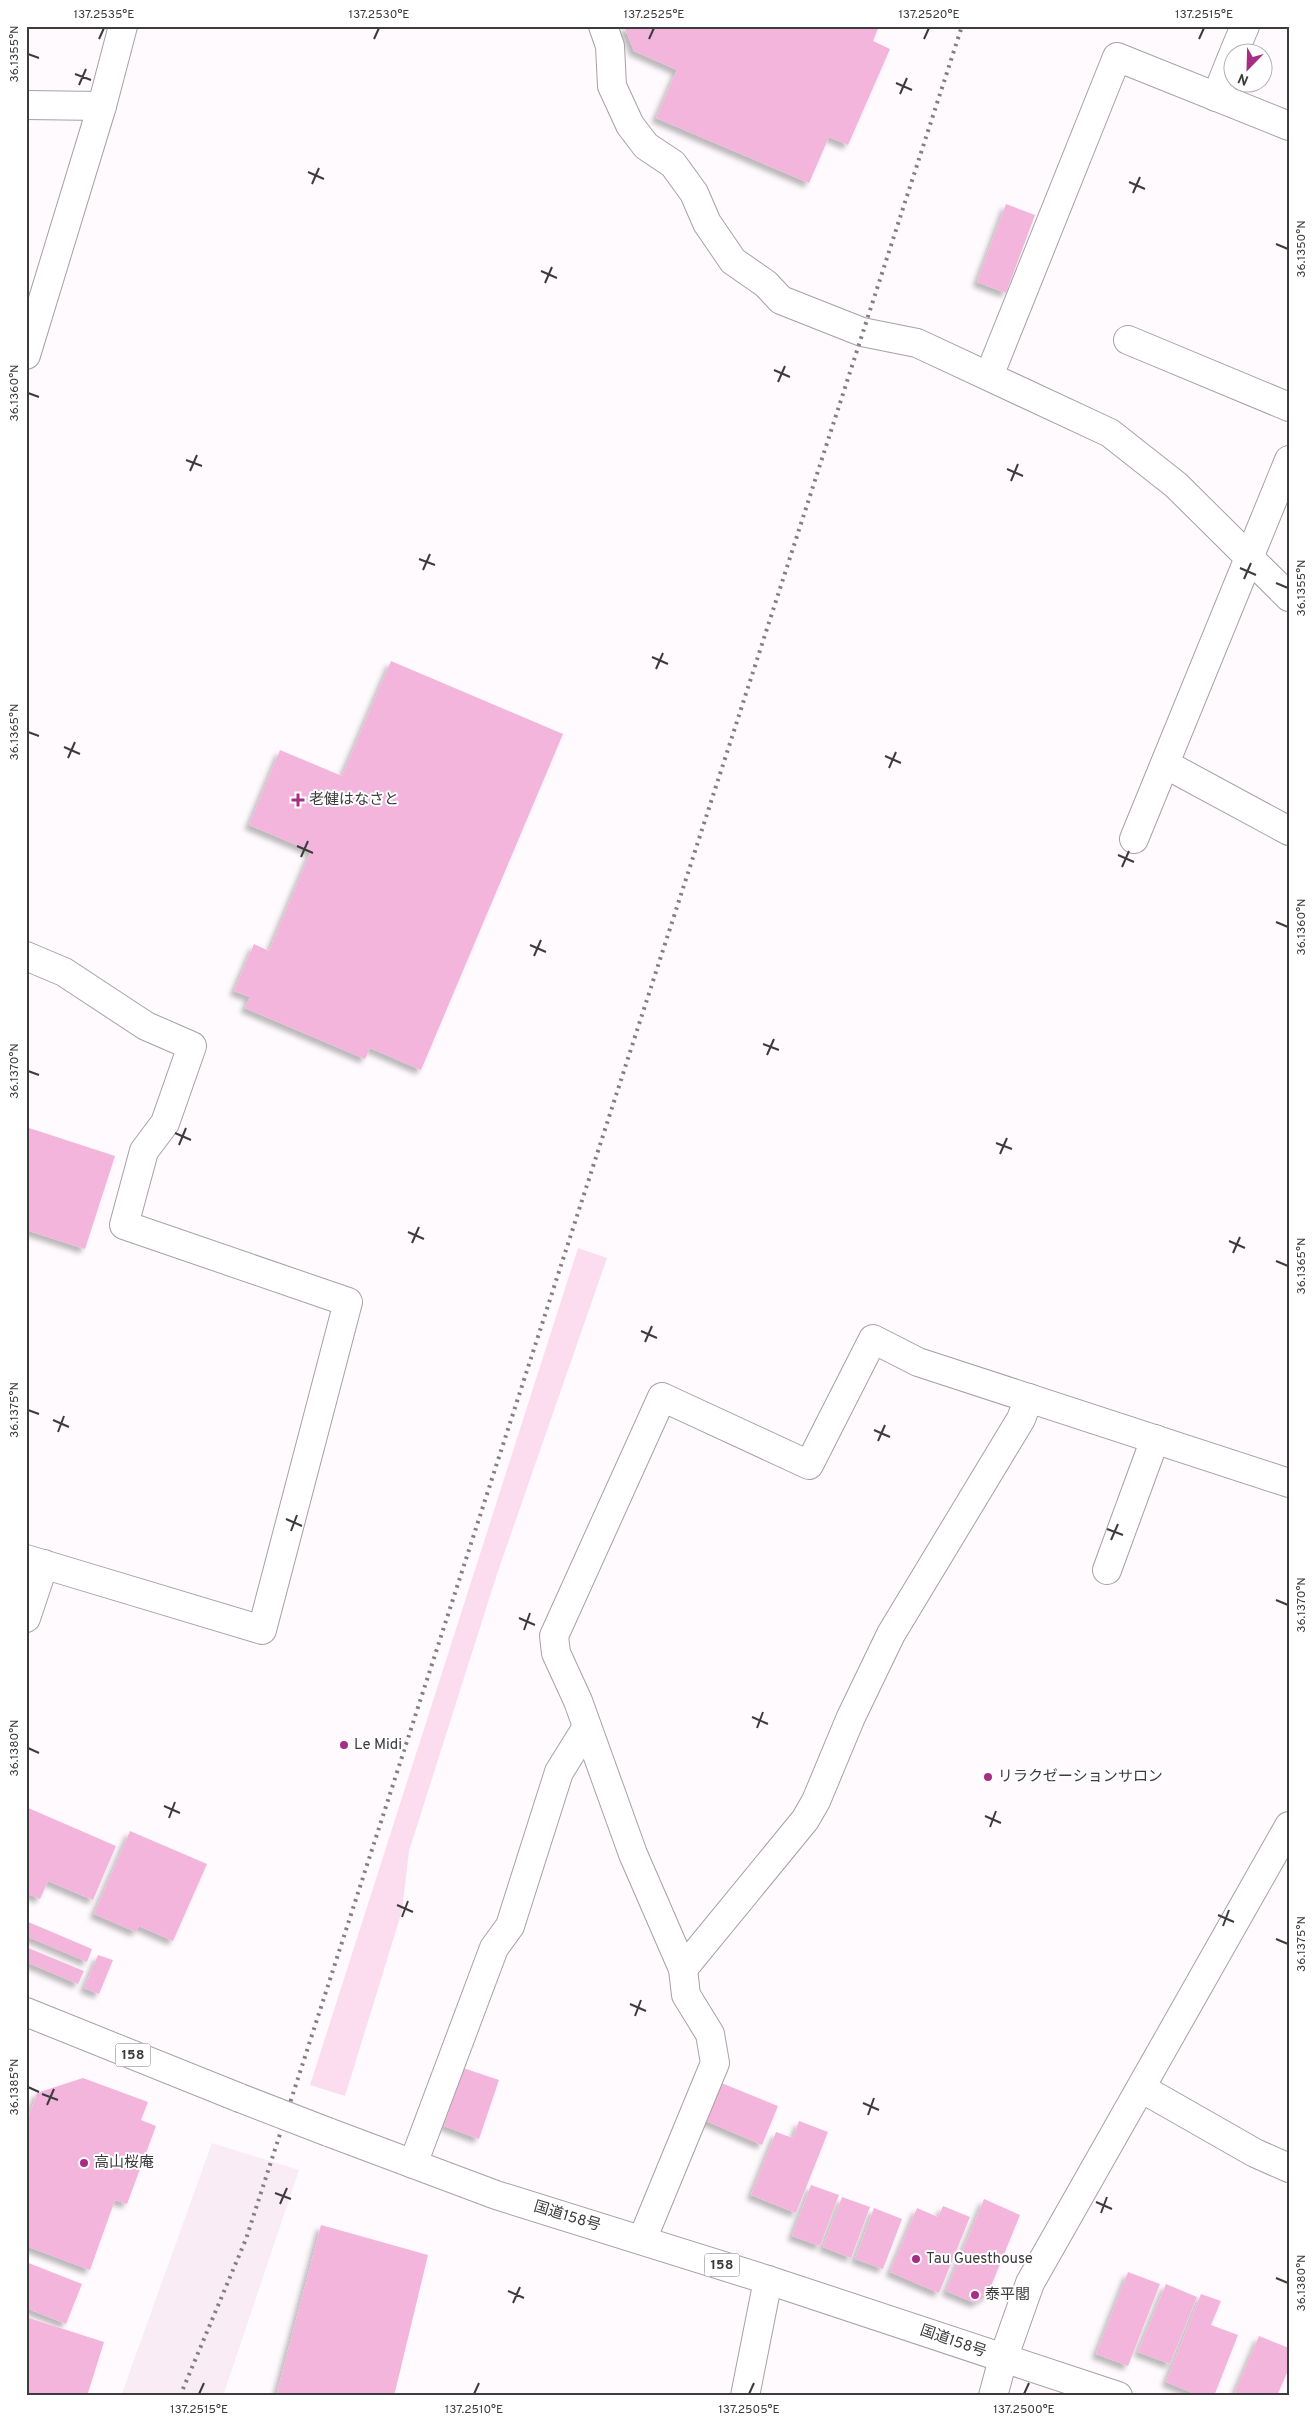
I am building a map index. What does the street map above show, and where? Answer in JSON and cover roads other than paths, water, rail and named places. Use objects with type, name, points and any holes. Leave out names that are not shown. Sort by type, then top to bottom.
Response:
[{"type":"main road","points":[[26,356],[102,106],[122,26]]},
{"type":"main road","points":[[603,26],[610,46],[612,86],[630,125],[646,146],[673,164],[694,192],[707,223],[733,262],[766,284],[781,300],[862,332],[917,343],[1110,433],[1176,485],[1289,597]]},
{"type":"main road","points":[[1238,42],[1245,26]]},
{"type":"main road","points":[[989,376],[1117,57],[1289,126]]},
{"type":"main road","points":[[1216,97],[1222,82]]},
{"type":"main road","points":[[26,105],[102,106]]},
{"type":"main road","points":[[1128,340],[1289,407]]},
{"type":"main road","points":[[1134,839],[1250,557],[1286,478]]},
{"type":"main road","points":[[1165,764],[1289,830]]},
{"type":"main road","points":[[26,956],[64,972],[146,1026],[192,1046],[165,1123],[144,1151],[124,1225],[348,1302],[262,1630],[35,1561],[26,1618]]},
{"type":"main road","points":[[642,2240],[715,2063],[710,2034],[686,1996],[684,1969],[633,1854],[587,1727],[556,1653],[554,1636],[662,1397],[809,1465],[873,1339],[918,1362],[1289,1483]]},
{"type":"main road","points":[[684,1969],[808,1814],[816,1801],[851,1717],[891,1634],[1021,1419],[1029,1398]]},
{"type":"main road","points":[[1107,1570],[1155,1439]]},
{"type":"main road","points":[[413,2164],[494,1948],[510,1926],[559,1772],[587,1727]]},
{"type":"main road","points":[[993,2396],[1030,2283],[1289,1826]]},
{"type":"main road","name":"国道158号","points":[[26,2012],[240,2098],[496,2195],[768,2280],[1118,2396]]},
{"type":"main road","points":[[1141,2088],[1256,2153],[1289,2168]]},
{"type":"main road","points":[[745,2396],[768,2280]]},
{"type":"railway","points":[[180,2396],[246,2239],[962,26]]},
{"type":"place","name":"老健はなさと","points":[[298,800]]},
{"type":"place","name":"Le Midi","points":[[344,1745]]},
{"type":"place","name":"リラクゼーションサロン","points":[[988,1777]]},
{"type":"place","name":"高山桜庵","points":[[84,2163]]},
{"type":"place","name":"Tau Guesthouse","points":[[916,2259]]},
{"type":"place","name":"泰平閣","points":[[975,2295]]}]
